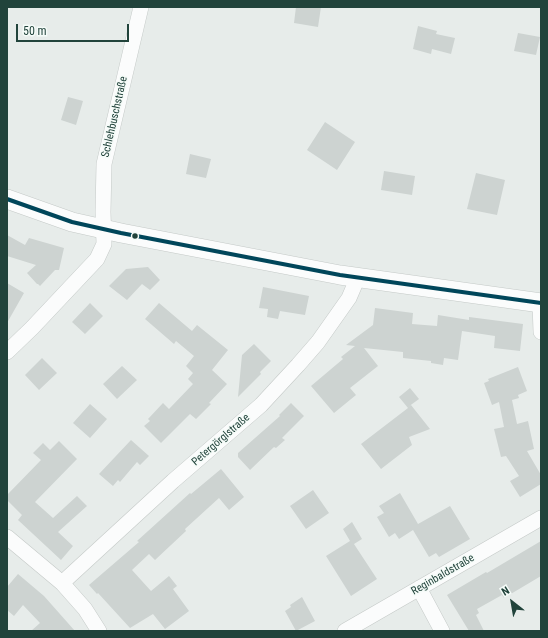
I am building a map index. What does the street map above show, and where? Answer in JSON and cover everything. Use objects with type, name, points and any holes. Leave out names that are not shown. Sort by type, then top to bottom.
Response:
[{"type":"street","name":"Schlehbuschstraße","points":[[7,352],[98,259],[104,244],[104,164],[141,7]]},
{"type":"street","points":[[7,199],[72,222],[358,277],[541,303],[541,332]]},
{"type":"street","name":"Petergörglstraße","points":[[62,582],[261,405],[318,342],[349,298],[358,277]]},
{"type":"street","name":"Reginbaldstraße","points":[[345,631],[541,518]]},
{"type":"street","points":[[7,537],[62,582],[85,609],[99,631]]},
{"type":"street","points":[[419,588],[442,631]]},
{"type":"building","points":[[296,7],[321,7],[318,27],[294,23]]},
{"type":"building","points":[[418,26],[437,31],[436,34],[455,38],[451,54],[432,49],[431,54],[413,49]]},
{"type":"building","points":[[518,33],[540,37],[536,55],[514,51]]},
{"type":"building","points":[[68,97],[83,101],[76,125],[61,120]]},
{"type":"building","points":[[325,122],[355,142],[337,170],[307,150]]},
{"type":"building","points":[[190,154],[211,159],[206,178],[186,174]]},
{"type":"building","points":[[384,171],[415,176],[412,195],[381,190]]},
{"type":"building","points":[[476,173],[505,180],[497,215],[467,209]]},
{"type":"building","points":[[7,235],[25,245],[29,238],[64,248],[59,270],[55,270],[40,286],[37,284],[27,273],[36,265],[7,256]]},
{"type":"building","points":[[148,267],[160,280],[150,290],[142,284],[127,300],[109,286],[126,269]]},
{"type":"building","points":[[7,283],[24,293],[7,323]]},
{"type":"building","points":[[263,287],[309,296],[305,315],[280,311],[278,319],[267,317],[268,309],[259,308]]},
{"type":"building","points":[[90,303],[103,316],[85,334],[72,322]]},
{"type":"building","points":[[159,303],[192,331],[197,325],[228,350],[212,370],[227,384],[209,403],[211,404],[196,419],[190,414],[161,443],[144,426],[150,421],[148,419],[163,403],[169,409],[193,384],[188,379],[193,373],[186,366],[194,356],[176,341],[174,344],[145,319]]},
{"type":"building","points":[[375,308],[413,313],[412,324],[437,326],[438,315],[469,320],[469,317],[523,324],[520,351],[494,348],[495,336],[462,331],[458,360],[444,358],[443,365],[431,363],[431,361],[403,358],[403,352],[364,348],[378,366],[350,388],[356,395],[334,413],[311,386],[343,359],[341,357],[355,346],[346,345],[373,325]]},
{"type":"building","points":[[254,344],[271,361],[260,372],[261,374],[238,397],[242,355]]},
{"type":"building","points":[[42,358],[57,373],[39,390],[25,375]]},
{"type":"building","points":[[122,366],[137,380],[117,399],[103,384]]},
{"type":"building","points":[[518,367],[527,391],[518,395],[519,398],[512,400],[517,424],[528,421],[534,449],[527,451],[541,475],[541,484],[520,497],[510,481],[519,476],[506,456],[501,457],[494,429],[504,427],[499,402],[492,405],[484,383],[489,381],[488,379]]},
{"type":"building","points":[[410,388],[419,399],[408,407],[411,405],[430,429],[409,437],[412,445],[381,469],[361,444],[408,408],[399,397]]},
{"type":"building","points":[[291,403],[304,416],[282,438],[285,440],[276,448],[274,447],[250,470],[238,457],[238,453],[280,416],[279,415]]},
{"type":"building","points":[[90,404],[107,419],[90,438],[73,423]]},
{"type":"building","points":[[131,440],[149,456],[140,465],[137,462],[120,482],[118,480],[113,486],[99,474]]},
{"type":"building","points":[[59,441],[77,459],[35,502],[53,518],[77,496],[87,506],[58,532],[73,546],[61,560],[18,520],[22,515],[7,500],[7,495],[41,460],[33,453],[43,443],[50,450]]},
{"type":"building","points":[[221,469],[244,497],[229,510],[219,498],[185,529],[186,531],[155,560],[149,554],[132,570],[151,591],[169,576],[177,586],[173,589],[189,611],[165,629],[153,614],[130,628],[89,585],[139,542],[137,541],[190,493],[191,494]]},
{"type":"building","points":[[313,490],[329,513],[306,529],[290,506]]},
{"type":"building","points":[[400,493],[418,524],[450,506],[470,539],[439,557],[436,553],[429,557],[413,530],[399,539],[395,533],[389,537],[377,517],[384,513],[379,506]]},
{"type":"building","points":[[352,522],[362,539],[354,544],[377,579],[351,596],[326,556],[350,541],[343,529]]},
{"type":"building","points":[[541,541],[541,576],[504,598],[502,595],[477,609],[479,613],[476,615],[484,631],[469,631],[447,595]]},
{"type":"building","points":[[18,574],[44,596],[75,631],[31,631],[40,623],[23,605],[14,616],[7,610],[7,587]]},
{"type":"building","points":[[302,597],[315,621],[296,631],[285,611],[291,607],[290,605]]},
{"type":"transit line","points":[[7,199],[72,222],[121,233],[340,275],[541,303]]}]
